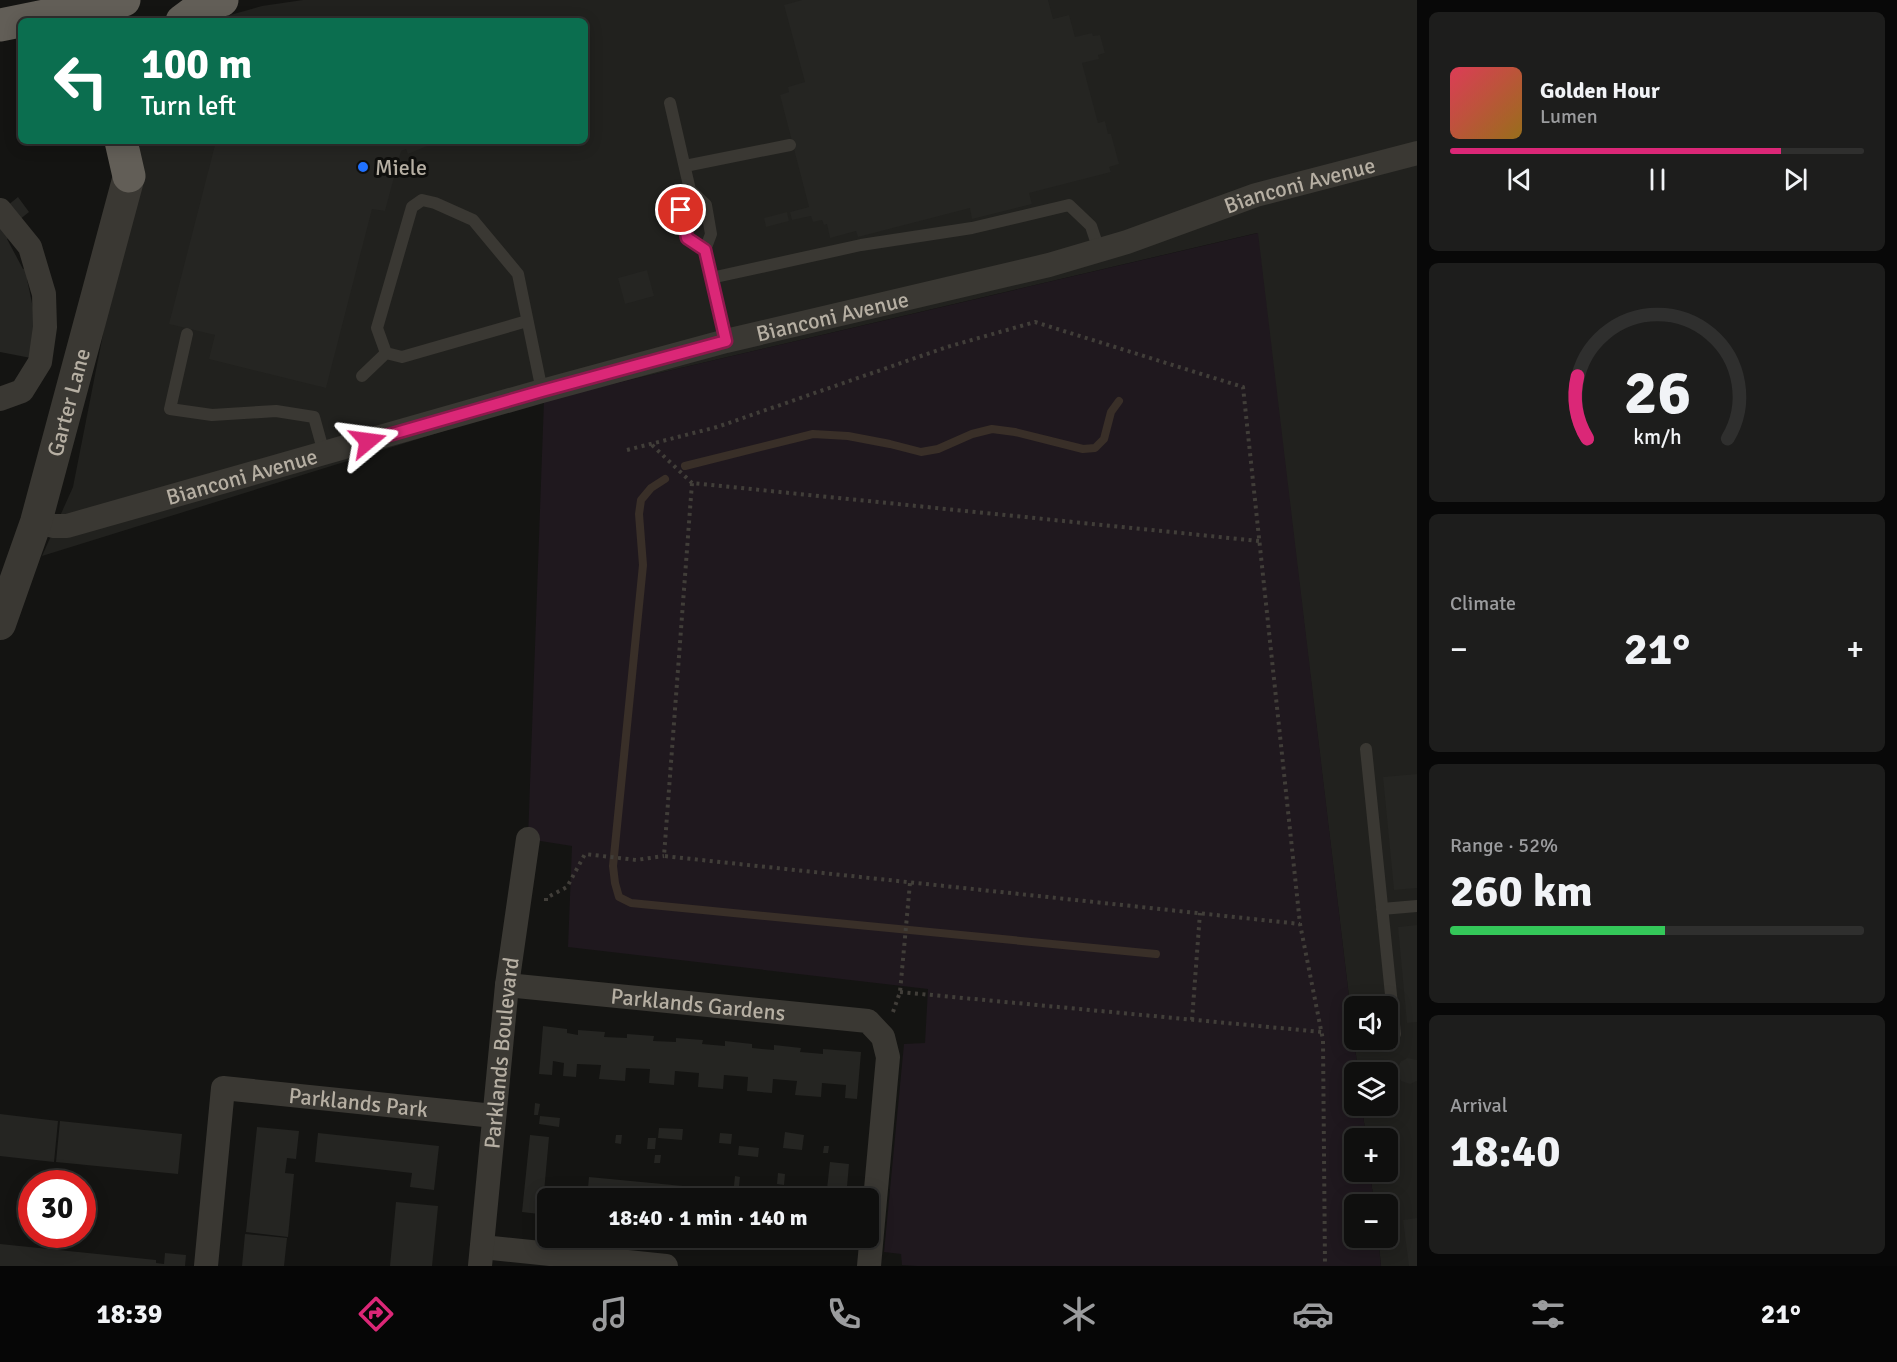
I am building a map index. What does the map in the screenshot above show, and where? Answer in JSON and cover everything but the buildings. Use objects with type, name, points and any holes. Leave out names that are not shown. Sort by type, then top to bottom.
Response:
[{"type":"highway","points":[[35,18],[124,0]]},
{"type":"highway","points":[[186,18],[205,4],[222,0]]},
{"type":"highway","points":[[0,25],[18,21]]},
{"type":"highway","points":[[0,42],[18,43]]},
{"type":"highway","points":[[122,144],[129,176]]},
{"type":"highway","points":[[129,176],[134,144]]},
{"type":"street","name":"Bianconi Avenue","points":[[36,522],[67,526],[726,341],[1048,265],[1127,242],[1256,195],[1417,153]]},
{"type":"street","name":"Garter Lane","points":[[1,619],[36,522],[129,176]]},
{"type":"street","points":[[0,210],[30,246],[44,294],[45,327],[40,362],[22,391],[0,399]]},
{"type":"street","name":"Parklands Boulevard","points":[[481,1257],[507,985],[528,839]]},
{"type":"street","name":"Parklands Gardens","points":[[507,985],[868,1021],[884,1037],[888,1057],[869,1266]]},
{"type":"street","name":"Parklands Park","points":[[206,1266],[223,1088],[494,1116]]},
{"type":"street","points":[[481,1257],[666,1266]]},
{"type":"lane","points":[[670,104],[690,190],[705,205],[711,234],[705,250],[726,341]]},
{"type":"lane","points":[[685,166],[790,145]]},
{"type":"lane","points":[[690,190],[681,210],[687,238],[705,250]]},
{"type":"lane","points":[[386,353],[377,328],[412,207],[423,200],[473,220],[518,274],[542,391]]},
{"type":"lane","points":[[711,278],[861,244],[972,228],[1069,206],[1091,226],[1099,250]]},
{"type":"lane","points":[[386,353],[402,357],[527,321]]},
{"type":"lane","points":[[187,334],[170,409],[212,415],[276,411],[314,417],[324,453]]},
{"type":"lane","points":[[362,376],[386,353]]},
{"type":"lane","points":[[1366,749],[1391,996]]},
{"type":"lane","points":[[1382,909],[1417,906]]},
{"type":"path","points":[[627,450],[717,427],[947,347],[1035,322],[1243,387],[1299,924],[1323,1040],[1325,1266]]},
{"type":"path","points":[[651,444],[692,483],[1259,541]]},
{"type":"path","points":[[664,856],[692,483]]},
{"type":"path","points":[[545,909],[546,898],[567,887],[585,854],[636,860],[664,856],[1299,924]]},
{"type":"path","points":[[910,883],[900,992],[1322,1032]]},
{"type":"path","points":[[1192,1020],[1200,913]]},
{"type":"shaded area","points":[[303,0],[1417,0],[1417,1266],[1381,1266],[1379,1248],[1398,1248],[1398,1194],[1373,1194],[1371,1182],[1398,1182],[1398,1128],[1365,1128],[1363,1116],[1398,1116],[1398,1062],[1357,1062],[1355,1050],[1398,1050],[1398,996],[1349,996],[1257,233],[544,400],[42,556],[73,487],[140,144],[588,144],[588,18],[220,18],[262,6]]},
{"type":"shaded area","points":[[1258,233],[1349,996],[1344,996],[1344,1050],[1355,1050],[1357,1062],[1344,1062],[1344,1116],[1363,1116],[1365,1128],[1344,1128],[1344,1182],[1371,1182],[1373,1194],[1344,1194],[1344,1248],[1379,1248],[1381,1266],[902,1265],[901,1254],[884,1252],[904,1044],[925,1043],[928,989],[568,947],[572,846],[528,839],[544,400]]},
{"type":"waterway","points":[[685,466],[813,434],[848,436],[921,452],[938,449],[972,434],[992,429],[1015,432],[1083,449],[1095,448],[1104,439],[1111,412],[1119,401]]},
{"type":"waterway","points":[[665,479],[651,488],[641,500],[639,514],[643,565],[613,866],[619,897],[631,903],[1156,954]]},
{"type":"place","name":"Miele","points":[[363,167]]},
{"type":"route","points":[[368,441],[726,341],[705,250],[687,238],[681,210]]}]
